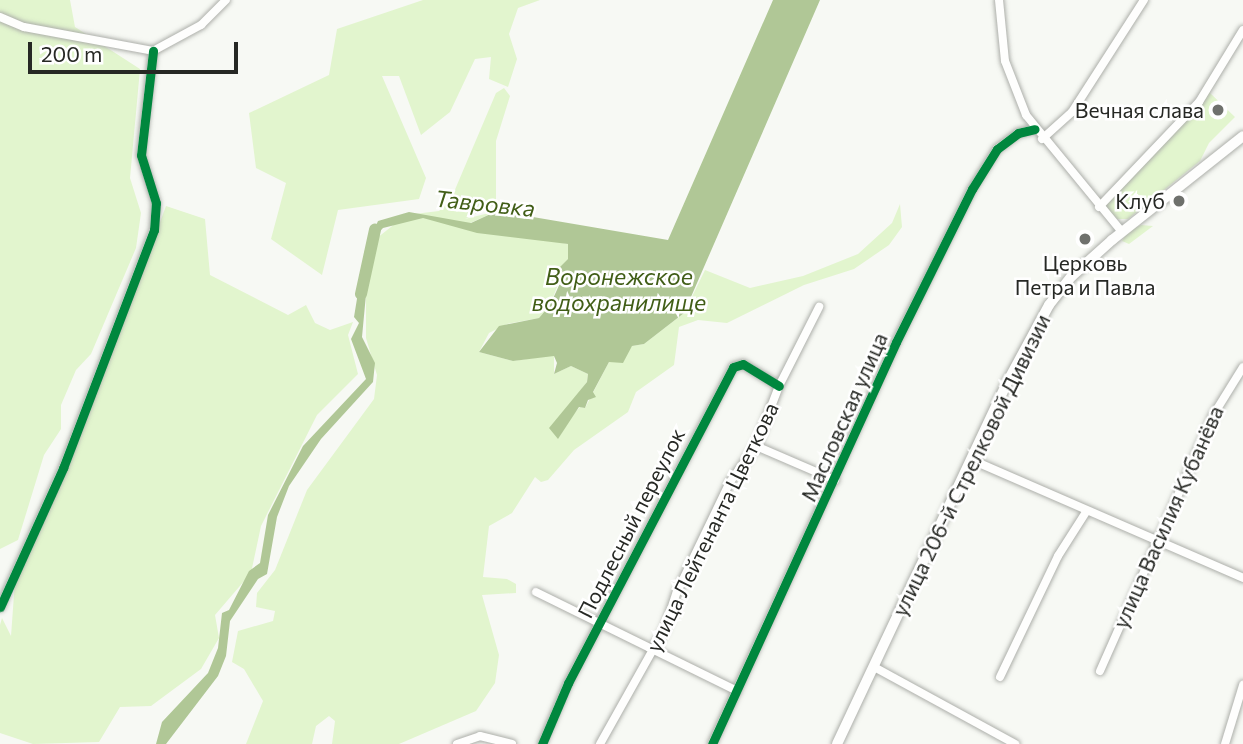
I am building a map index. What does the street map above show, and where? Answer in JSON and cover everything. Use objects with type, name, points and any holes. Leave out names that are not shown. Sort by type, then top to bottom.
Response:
[{"type":"main road","name":"улица 206-й Стрелковой Дивизии","points":[[837,744],[1049,305],[1072,276],[1122,232],[1243,136]]},
{"type":"street","points":[[0,17],[24,27],[153,51],[201,25],[226,0]]},
{"type":"street","points":[[999,0],[1006,61],[1035,129],[1122,232]]},
{"type":"street","points":[[1042,139],[1072,112],[1144,0]]},
{"type":"street","points":[[1099,207],[1199,102],[1243,30]]},
{"type":"street","points":[[0,607],[63,468],[154,230],[156,203],[141,155],[153,51]]},
{"type":"street","name":"Масловская улица","points":[[712,744],[896,342],[985,165],[1018,133],[1035,129]]},
{"type":"street","name":"улица Лейтенанта Цветкова","points":[[600,744],[654,648],[730,482],[756,446],[779,386],[819,307]]},
{"type":"street","name":"Подлесный переулок","points":[[542,744],[568,683],[733,366],[743,364],[779,386]]},
{"type":"street","name":"улица Василия Кубанёва","points":[[1100,671],[1214,414],[1243,367]]},
{"type":"street","points":[[756,446],[835,480]]},
{"type":"street","points":[[972,460],[1086,512],[1243,578]]},
{"type":"street","points":[[1000,677],[1058,556],[1086,512]]},
{"type":"street","points":[[536,592],[737,691]]},
{"type":"street","points":[[874,667],[1014,744]]},
{"type":"street","points":[[1225,744],[1243,685]]},
{"type":"street","points":[[457,744],[480,736],[512,744]]},
{"type":"shaded area","points":[[0,0],[70,0],[75,27],[140,69],[130,178],[141,213],[136,248],[91,354],[76,370],[61,405],[61,429],[44,455],[18,540],[0,549]]},
{"type":"shaded area","points":[[423,0],[540,0],[518,8],[509,34],[517,59],[508,87],[489,79],[491,57],[475,59],[450,112],[421,135],[399,76],[382,76],[426,178],[419,199],[338,210],[322,275],[271,239],[286,183],[256,168],[249,113],[329,75],[337,29]]},
{"type":"shaded area","points":[[504,88],[510,96],[496,141],[496,204],[465,219],[497,211],[468,224],[568,244],[568,259],[550,305],[539,318],[507,324],[489,333],[479,352],[513,361],[554,355],[554,374],[571,366],[588,374],[587,382],[575,398],[558,439],[570,418],[580,407],[585,408],[609,362],[632,346],[644,344],[684,313],[705,270],[750,288],[803,276],[858,254],[892,223],[900,204],[902,227],[889,245],[854,269],[804,285],[727,323],[698,320],[679,327],[674,365],[636,392],[628,412],[574,450],[548,480],[541,482],[535,477],[512,513],[489,526],[483,577],[507,579],[516,584],[516,593],[482,595],[499,655],[495,683],[476,711],[399,744],[332,744],[335,721],[329,716],[316,726],[312,744],[246,744],[263,701],[244,669],[232,662],[238,631],[273,621],[275,611],[256,607],[257,593],[275,570],[307,490],[374,399],[377,375],[366,338],[366,273],[372,242],[406,215],[439,211],[451,199],[496,93]]},
{"type":"shaded area","points":[[1209,92],[1235,117],[1209,143],[1200,161],[1128,219],[1117,219],[1103,206]]},
{"type":"shaded area","points":[[166,206],[205,219],[210,275],[288,315],[306,305],[315,323],[330,330],[353,322],[348,335],[358,374],[317,415],[261,526],[251,573],[215,615],[219,638],[201,669],[151,706],[120,707],[99,742],[33,744],[0,733],[0,625],[2,618],[11,636],[15,581],[82,432]]},
{"type":"shaded area","points":[[1141,225],[1153,226],[1129,244],[1122,241],[1127,232]]},
{"type":"water","name":"Воронежское водохранилище","points":[[773,0],[820,0],[684,313],[644,344],[632,346],[623,363],[609,362],[593,392],[596,397],[588,400],[585,408],[579,407],[558,439],[549,428],[587,382],[588,374],[571,366],[554,374],[557,363],[554,356],[513,361],[479,352],[499,326],[539,318],[550,305],[562,279],[558,269],[568,259],[568,244],[477,233],[423,218],[383,228],[371,241],[362,337],[375,363],[373,382],[321,439],[289,486],[277,517],[267,574],[258,579],[230,621],[226,656],[218,676],[166,744],[156,744],[162,722],[208,673],[218,648],[222,613],[229,610],[249,571],[260,563],[268,515],[303,446],[366,379],[351,339],[359,323],[354,317],[365,250],[378,221],[409,212],[471,223],[497,211],[668,240]]},
{"type":"waterway","name":"Тавровка","points":[[361,294],[375,230]]},
{"type":"cycle path","points":[[0,607],[63,468],[154,230],[156,203],[141,155],[153,51]]},
{"type":"cycle path","points":[[712,744],[896,342],[972,189],[997,149],[1018,133],[1035,129]]},
{"type":"cycle path","points":[[542,744],[568,683],[733,367],[743,364],[779,386]]},
{"type":"place","name":"Вечная слава","points":[[1218,110]]},
{"type":"place","name":"Клуб","points":[[1179,201]]},
{"type":"place","name":"Церковь Петра и Павла","points":[[1085,239]]}]
